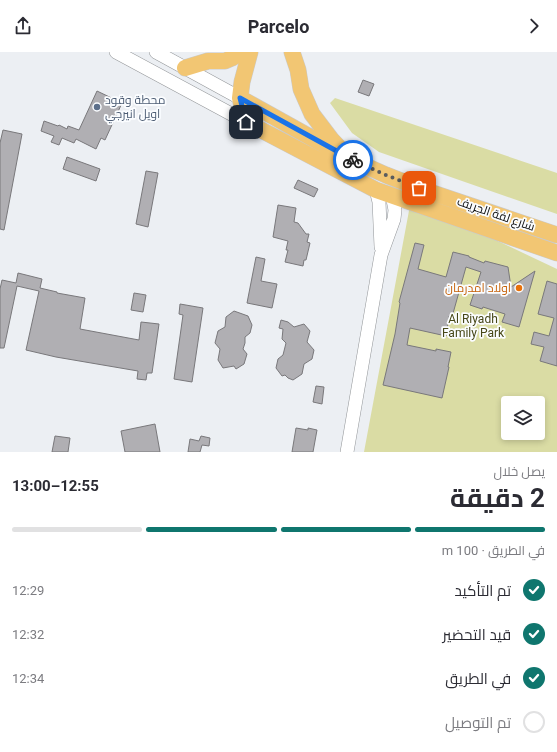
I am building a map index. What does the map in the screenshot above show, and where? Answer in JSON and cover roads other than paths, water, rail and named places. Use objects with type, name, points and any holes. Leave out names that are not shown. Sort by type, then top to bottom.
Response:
[{"type":"main road","points":[[185,68],[208,61],[225,61],[241,52]]},
{"type":"main road","points":[[246,122],[240,98],[242,82],[250,52]]},
{"type":"main road","name":"شارع لفة الجريف","points":[[292,52],[302,89],[312,114],[331,139],[350,159],[427,191],[557,235]]},
{"type":"main road","points":[[298,70],[303,52]]},
{"type":"main road","points":[[240,98],[350,159]]},
{"type":"main road","name":"شارع لفة الجريف","points":[[246,122],[383,192],[557,253]]},
{"type":"street","points":[[116,52],[246,122]]},
{"type":"street","points":[[156,52],[240,98]]},
{"type":"street","points":[[347,452],[381,255],[379,202],[383,192]]},
{"type":"place","name":"محطة وقود اويل انيرجي","points":[[97,107]]},
{"type":"place","name":"اولاد امدرمان","points":[[519,288]]},
{"type":"park label","name":"Al Riyadh Family Park","points":[[473,326]]}]
